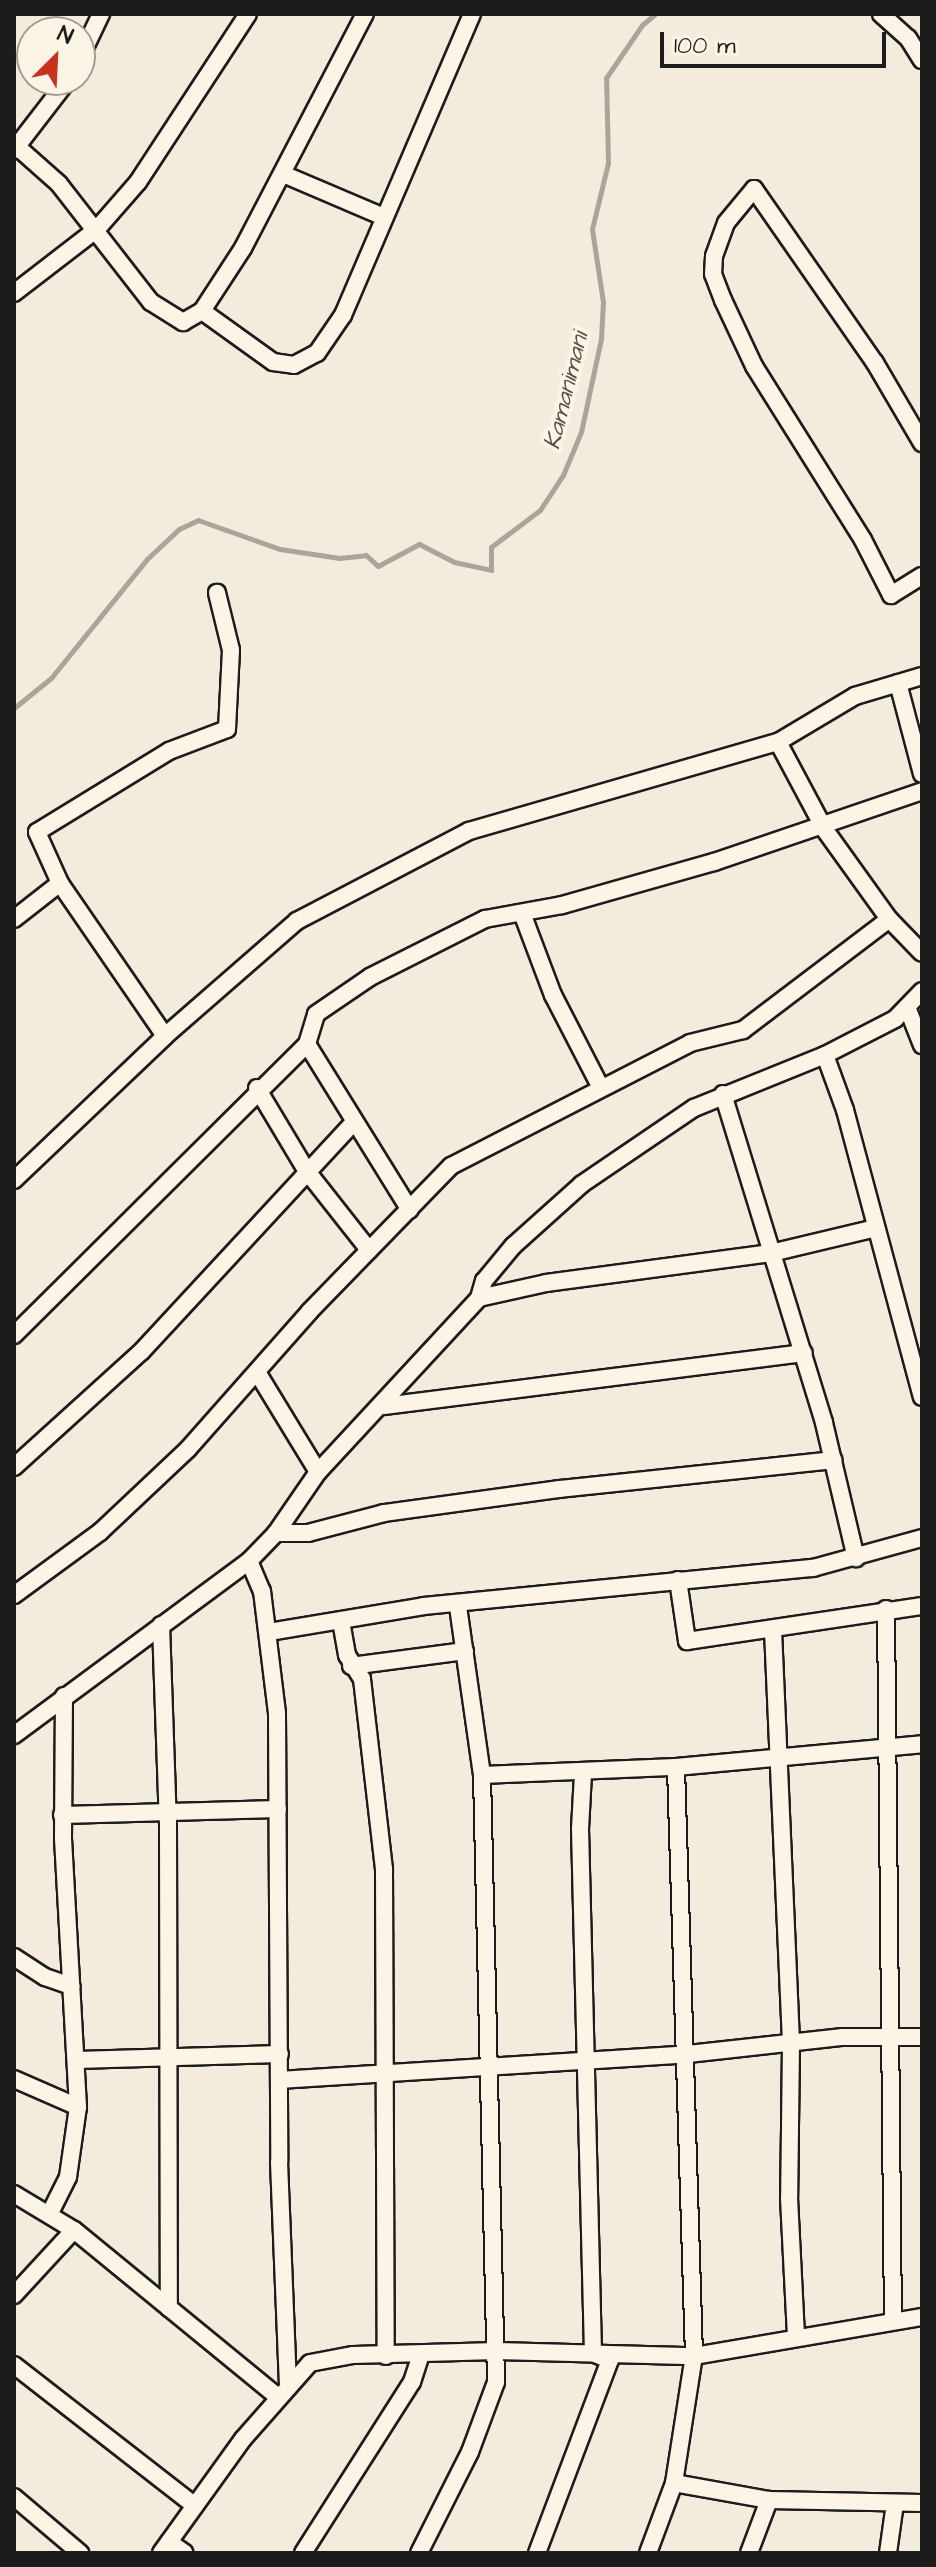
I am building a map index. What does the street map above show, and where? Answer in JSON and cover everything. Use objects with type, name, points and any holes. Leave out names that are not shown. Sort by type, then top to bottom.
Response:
[{"type":"street","points":[[14,293],[97,229],[138,182],[248,14]]},
{"type":"street","points":[[55,96],[15,147],[59,184],[151,302],[183,322],[202,311],[283,174],[365,14]]},
{"type":"street","points":[[202,311],[273,362],[294,365],[317,353],[343,315],[472,14]]},
{"type":"street","points":[[881,14],[908,38],[922,60]]},
{"type":"street","points":[[283,174],[384,217]]},
{"type":"street","points":[[922,443],[875,363],[754,189],[726,223],[714,256],[713,274],[723,300],[754,366],[863,540],[891,595],[922,576]]},
{"type":"street","points":[[165,1036],[60,883],[37,832],[169,751],[227,729],[231,650],[217,593]]},
{"type":"street","points":[[14,1180],[165,1036],[297,921],[469,831],[778,742],[855,696],[922,676]]},
{"type":"street","points":[[898,683],[922,774]]},
{"type":"street","points":[[778,742],[821,822],[889,919],[922,953]]},
{"type":"street","points":[[14,1335],[257,1088],[307,1044],[316,1014],[370,977],[485,919],[522,913],[714,862],[821,822],[922,791]]},
{"type":"street","points":[[14,919],[60,883]]},
{"type":"street","points":[[522,913],[553,995],[600,1086]]},
{"type":"street","points":[[14,1595],[100,1532],[188,1449],[369,1250],[451,1166],[600,1086],[690,1043],[743,1030],[889,919]]},
{"type":"street","points":[[14,1735],[249,1561],[276,1533],[318,1472],[384,1406],[479,1298],[484,1281],[513,1246],[582,1184],[694,1108],[825,1055],[895,1019],[922,991]]},
{"type":"street","points":[[907,1007],[922,1045]]},
{"type":"street","points":[[307,1044],[353,1123],[410,1210]]},
{"type":"street","points":[[825,1055],[845,1110],[922,1397]]},
{"type":"street","points":[[257,1088],[306,1170],[369,1250]]},
{"type":"street","points":[[723,1094],[804,1353],[856,1558]]},
{"type":"street","points":[[14,1467],[141,1352],[306,1170],[353,1123]]},
{"type":"street","points":[[479,1298],[546,1283],[771,1253],[876,1228]]},
{"type":"street","points":[[384,1406],[804,1353]]},
{"type":"street","points":[[257,1372],[318,1472]]},
{"type":"street","points":[[276,1533],[308,1533],[384,1513],[559,1489],[833,1460]]},
{"type":"street","points":[[269,1632],[424,1606],[458,1606],[678,1580],[813,1568],[922,1538]]},
{"type":"street","points":[[249,1561],[262,1591],[269,1632],[278,1809],[279,2080],[288,2382]]},
{"type":"street","points":[[678,1580],[687,1641],[922,1606]]},
{"type":"street","points":[[419,2553],[488,2408],[497,2351],[487,2067],[482,1775],[458,1606]]},
{"type":"street","points":[[886,1609],[893,2320]]},
{"type":"street","points":[[341,1621],[351,1666],[362,1679],[384,1869],[389,2075],[386,2356]]},
{"type":"street","points":[[161,1625],[170,2055],[169,2308]]},
{"type":"street","points":[[773,1630],[791,2045],[789,2198],[796,2337]]},
{"type":"street","points":[[351,1666],[465,1651]]},
{"type":"street","points":[[50,2213],[68,2177],[78,2107],[62,1815],[64,1696]]},
{"type":"street","points":[[482,1775],[676,1767],[779,1754],[887,1749],[922,1744]]},
{"type":"street","points":[[648,2553],[674,2483],[694,2356],[688,2054],[676,1767]]},
{"type":"street","points":[[583,1773],[581,1890],[589,2059],[593,2353]]},
{"type":"street","points":[[62,1815],[278,1809]]},
{"type":"street","points":[[14,1957],[45,1977],[71,1986]]},
{"type":"street","points":[[279,2080],[688,2054],[843,2037],[922,2037]]},
{"type":"street","points":[[77,2060],[280,2054]]},
{"type":"street","points":[[14,2079],[78,2107]]},
{"type":"street","points":[[14,2194],[74,2230],[277,2396]]},
{"type":"street","points":[[14,2295],[74,2230]]},
{"type":"street","points":[[185,2553],[165,2548],[277,2396],[310,2363],[497,2351],[694,2356],[922,2317]]},
{"type":"street","points":[[537,2553],[607,2373],[610,2360],[593,2353]]},
{"type":"street","points":[[303,2553],[412,2382],[421,2355]]},
{"type":"street","points":[[14,2365],[195,2506]]},
{"type":"street","points":[[674,2483],[769,2500],[922,2503]]},
{"type":"street","points":[[14,2497],[80,2553]]},
{"type":"street","points":[[749,2553],[769,2500]]},
{"type":"street","points":[[888,2553],[895,2503]]},
{"type":"waterway","name":"Kamanimani","points":[[14,708],[51,678],[147,559],[179,529],[198,520],[280,549],[339,558],[366,555],[378,566],[419,544],[454,562],[491,570],[491,547],[540,510],[563,475],[581,432],[601,339],[603,302],[592,229],[608,163],[606,78],[642,25],[655,14]]}]
